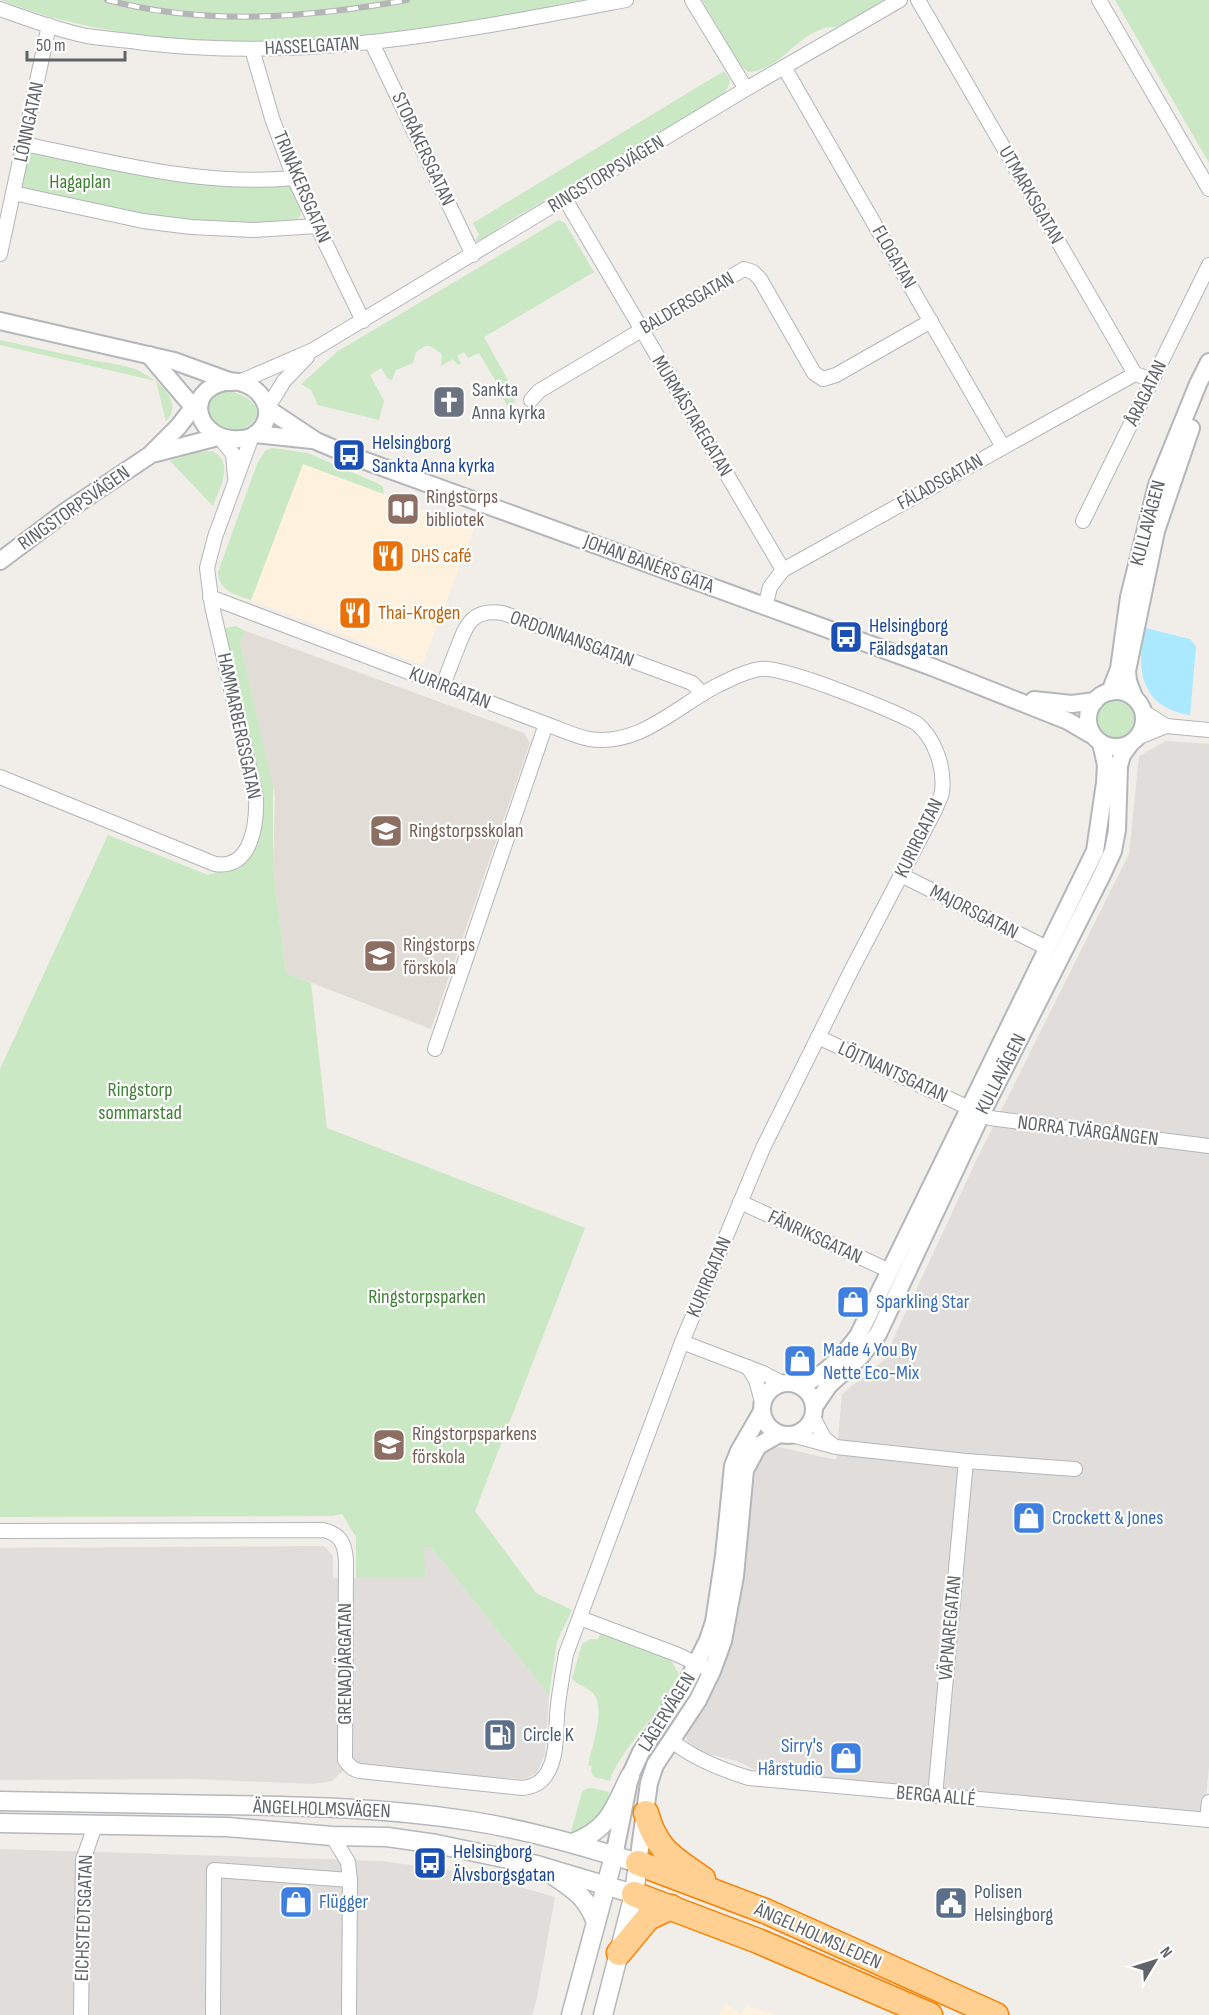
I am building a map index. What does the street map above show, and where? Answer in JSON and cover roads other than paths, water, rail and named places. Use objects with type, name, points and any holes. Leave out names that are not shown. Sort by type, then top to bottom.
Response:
[{"type":"highway","points":[[646,1813],[656,1840],[668,1854],[732,1899]]},
{"type":"highway","name":"ÄNGELHOLMSLEDEN","points":[[638,1863],[732,1899],[836,1943],[996,2015]]},
{"type":"highway","name":"ÄNGELHOLMSLEDEN","points":[[634,1893],[759,1941],[930,2015]]},
{"type":"highway","points":[[619,1953],[648,1917],[671,1907]]},
{"type":"main road","points":[[573,1843],[594,1834],[603,1826],[630,1776]]},
{"type":"main road","name":"ÄNGELHOLMSVÄGEN","points":[[0,1801],[313,1806],[376,1810],[474,1821],[573,1843],[638,1863]]},
{"type":"main road","name":"ÄNGELHOLMSVÄGEN","points":[[0,1823],[227,1827],[332,1836],[387,1837],[436,1844],[537,1866],[634,1893]]},
{"type":"main road","name":"LÄGERVÄGEN","points":[[571,2015],[614,1856]]},
{"type":"main road","name":"LÄGERVÄGEN","points":[[603,2015],[634,1893],[638,1863]]},
{"type":"main road","points":[[537,1866],[583,1897],[596,1922]]},
{"type":"street","name":"HASSELGATAN","points":[[0,9],[87,36],[222,49],[252,49],[315,48],[372,43],[475,28],[626,0]]},
{"type":"street","points":[[692,0],[746,89]]},
{"type":"street","name":"RINGSTORPSVÄGEN","points":[[236,382],[313,350],[746,89],[900,0]]},
{"type":"street","name":"UTMARKSGATAN","points":[[918,0],[1135,374]]},
{"type":"street","points":[[1099,0],[1209,189]]},
{"type":"street","name":"LÖNNGATAN","points":[[0,254],[49,25]]},
{"type":"street","name":"STORÅKERSGATAN","points":[[372,43],[473,255]]},
{"type":"street","name":"TRINÅKERSGATAN","points":[[252,49],[272,118],[294,178],[363,321]]},
{"type":"street","name":"FLOGATAN","points":[[784,67],[1003,447]]},
{"type":"street","points":[[24,144],[153,172],[201,178],[261,181],[294,178]]},
{"type":"street","points":[[14,194],[143,221],[191,227],[254,230],[318,226]]},
{"type":"street","name":"MURMÄSTAREGATAN","points":[[565,200],[783,570]]},
{"type":"street","name":"ÅRAGATAN","points":[[1083,521],[1209,265]]},
{"type":"street","name":"BALDERSGATAN","points":[[531,400],[539,391],[744,269],[753,272],[760,279],[814,373],[823,379],[836,375],[931,321]]},
{"type":"street","points":[[0,321],[149,355],[174,361],[236,382],[257,393],[268,408],[266,422],[254,435],[236,440],[219,437],[204,424],[199,406],[181,392],[149,355]]},
{"type":"street","name":"RINGSTORPSVÄGEN","points":[[268,408],[284,381],[313,350]]},
{"type":"street","name":"KULLAVÄGEN","points":[[1110,692],[1119,669],[1129,597],[1157,485],[1209,362]]},
{"type":"street","points":[[1135,374],[1153,380]]},
{"type":"street","name":"FÄLADSGATAN","points":[[765,607],[770,586],[783,570],[1135,374]]},
{"type":"street","points":[[199,406],[219,384],[236,382]]},
{"type":"street","name":"KULLAVÄGEN","points":[[1134,698],[1127,671],[1156,531],[1183,450],[1209,386]]},
{"type":"street","points":[[181,392],[182,423]]},
{"type":"street","name":"RINGSTORPSVÄGEN","points":[[0,561],[64,512],[150,455],[199,406]]},
{"type":"street","name":"JOHAN BANÉRS GATA","points":[[268,408],[316,441],[982,686],[1068,722],[1097,739]]},
{"type":"street","name":"JOHAN BANÉRS GATA","points":[[254,435],[316,441]]},
{"type":"street","name":"HAMMARBERGSGATAN","points":[[0,777],[215,864],[226,865],[239,859],[248,847],[254,832],[256,797],[210,597],[207,568],[235,482],[254,435]]},
{"type":"street","name":"RINGSTORPSVÄGEN","points":[[150,455],[188,443],[219,437]]},
{"type":"street","name":"HAMMARBERGSGATAN","points":[[219,437],[233,454],[235,482]]},
{"type":"street","name":"KURIRGATAN","points":[[210,597],[587,738],[609,740],[622,738],[649,727],[739,675],[759,669],[775,670],[906,718],[920,727],[937,755],[942,791],[935,810],[763,1148],[682,1342],[580,1618]]},
{"type":"street","name":"ORDONNANSGATAN","points":[[443,685],[467,625],[478,615],[492,612],[502,613],[684,680],[698,688],[703,694]]},
{"type":"street","name":"JOHAN BANÉRS GATA","points":[[982,686],[1052,704],[1095,701]]},
{"type":"street","points":[[1166,726],[1115,748],[1097,739],[1088,723],[1089,711],[1095,701],[1110,692],[1123,692],[1134,698],[1144,712],[1166,726],[1209,730]]},
{"type":"street","points":[[1134,741],[1143,728],[1144,712]]},
{"type":"street","points":[[435,1049],[546,724]]},
{"type":"street","name":"KULLAVÄGEN","points":[[825,1380],[860,1357],[878,1334],[1047,948],[1095,850],[1106,783],[1106,765],[1097,739]]},
{"type":"street","name":"KULLAVÄGEN","points":[[825,1380],[858,1336],[890,1271],[1113,851],[1117,830],[1119,766],[1122,755],[1134,741]]},
{"type":"street","name":"MAJORSGATAN","points":[[901,875],[1047,948]]},
{"type":"street","name":"LÖJTNANTSGATAN","points":[[818,1037],[974,1112]]},
{"type":"street","name":"NORRA TVÄRGÅNGEN","points":[[974,1112],[990,1118],[1209,1146]]},
{"type":"street","name":"FÄNRIKSGATAN","points":[[740,1202],[890,1271]]},
{"type":"street","points":[[682,1342],[790,1384],[809,1394],[824,1438],[836,1448]]},
{"type":"street","points":[[748,1367],[756,1380],[767,1426],[785,1435],[836,1448],[1075,1469]]},
{"type":"street","points":[[762,1407],[769,1390],[790,1384],[825,1380],[809,1425],[801,1432],[785,1435]]},
{"type":"street","name":"LÄGERVÄGEN","points":[[638,1863],[650,1783],[655,1765],[698,1700],[714,1622],[724,1556],[733,1466],[762,1407]]},
{"type":"street","name":"LÄGERVÄGEN","points":[[614,1856],[630,1776],[641,1752],[683,1690],[704,1668],[723,1641],[735,1576],[745,1470],[758,1446],[785,1435]]},
{"type":"street","name":"VÄPNAREGATAN","points":[[935,1796],[966,1461]]},
{"type":"street","name":"GRENADJÄRGATAN","points":[[0,1531],[323,1530],[334,1534],[343,1542],[346,1562],[345,1760],[351,1768],[360,1771],[522,1788],[540,1782],[546,1775],[553,1754],[566,1654],[580,1618]]},
{"type":"street","points":[[580,1618],[676,1654],[704,1668]]},
{"type":"street","name":"BERGA ALLÉ","points":[[671,1740],[678,1746],[714,1764],[749,1778],[1208,1820]]},
{"type":"street","points":[[1208,1820],[1209,1802]]},
{"type":"street","name":"EICHSTEDTSGATAN","points":[[81,2015],[83,1860],[96,1823]]},
{"type":"street","points":[[332,1836],[348,1862],[350,1880],[349,2015]]},
{"type":"street","points":[[213,2015],[214,1870],[350,1880]]},
{"type":"water","points":[[1145,628],[1190,639],[1196,647],[1190,715],[1173,711],[1161,704],[1151,695],[1145,684],[1141,658]]},
{"type":"railway","points":[[107,0],[182,14],[219,16],[294,15],[407,0]]},
{"type":"place","name":"Sankta Anna kyrka","points":[[449,402]]},
{"type":"place","name":"Helsingborg Sankta Anna kyrka","points":[[349,455]]},
{"type":"place","name":"Ringstorps bibliotek","points":[[403,509]]},
{"type":"place","name":"DHS café","points":[[388,556]]},
{"type":"place","name":"Thai-Krogen","points":[[355,613]]},
{"type":"place","name":"Helsingborg Fäladsgatan","points":[[846,637]]},
{"type":"place","name":"Ringstorpsskolan","points":[[386,831]]},
{"type":"place","name":"Ringstorps förskola","points":[[380,956]]},
{"type":"place","name":"Sparkling Star","points":[[853,1302]]},
{"type":"place","name":"Made 4 You By Nette Eco-Mix","points":[[800,1361]]},
{"type":"place","name":"Ringstorpsparkens förskola","points":[[389,1445]]},
{"type":"place","name":"Crockett & Jones","points":[[1029,1518]]},
{"type":"place","name":"Circle K","points":[[500,1735]]},
{"type":"place","name":"Sirry's Hårstudio","points":[[846,1758]]},
{"type":"place","name":"Helsingborg Älvsborgsgatan","points":[[430,1863]]},
{"type":"place","name":"Flügger","points":[[296,1902]]},
{"type":"place","name":"Polisen Helsingborg","points":[[951,1903]]},
{"type":"park label","name":"Hagaplan","points":[[80,182]]},
{"type":"park label","name":"Ringstorp sommarstad","points":[[140,1102]]},
{"type":"park label","name":"Ringstorpsparken","points":[[427,1297]]}]
